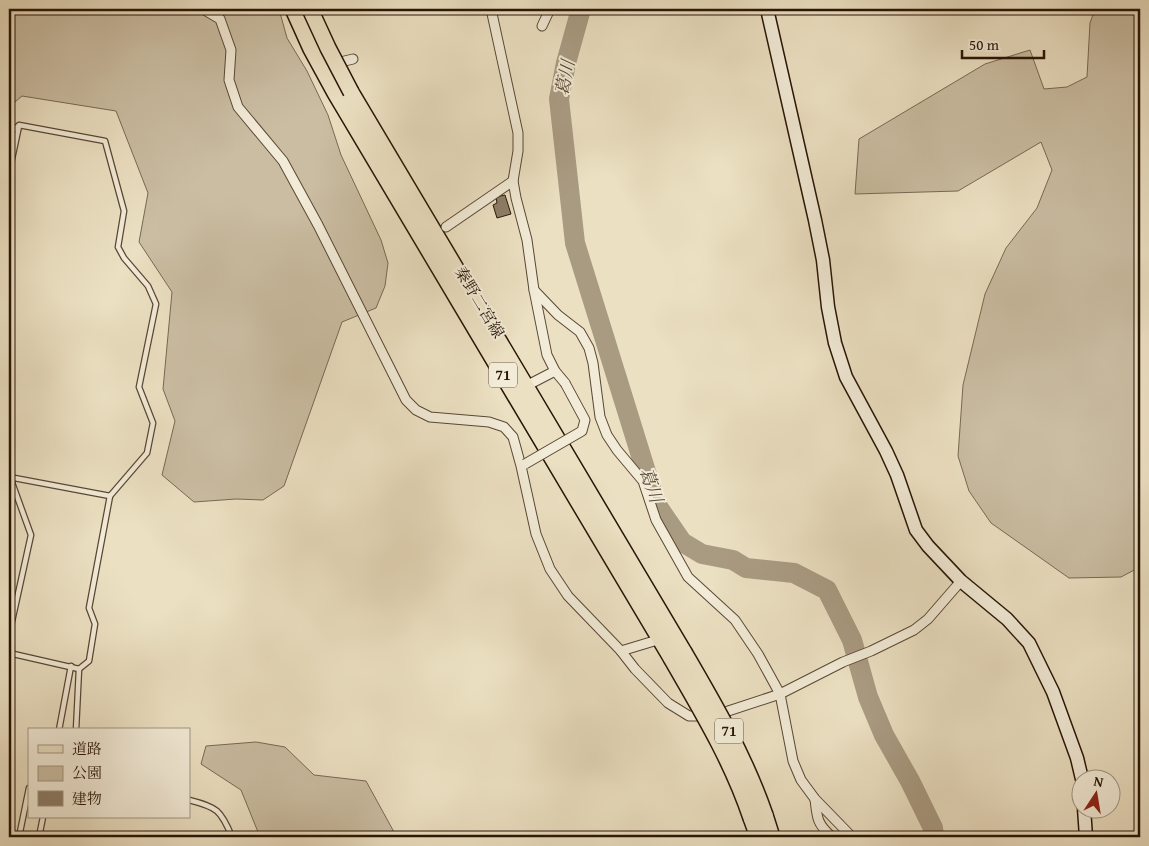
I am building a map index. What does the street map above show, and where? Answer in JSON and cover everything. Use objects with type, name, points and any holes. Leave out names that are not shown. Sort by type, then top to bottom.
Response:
[{"type":"main road","name":"秦野二宮線","points":[[294,9],[311,49],[335,93],[678,655],[738,784],[758,817]]},
{"type":"main road","name":"秦野二宮線","points":[[310,9],[351,92],[526,386],[667,637]]},
{"type":"main road","name":"71","points":[[758,817],[758,837]]},
{"type":"main road","name":"71","points":[[758,817],[772,837]]},
{"type":"street","points":[[203,9],[220,18],[231,50],[229,80],[238,107],[283,161],[318,225],[406,400],[416,410],[430,417],[489,422],[504,427],[514,437],[523,465],[536,534],[550,568],[568,596],[668,703],[689,716],[713,716],[780,694],[914,630],[928,619],[960,581]]},
{"type":"street","points":[[303,9],[328,65],[353,59]]},
{"type":"street","points":[[491,9],[518,133],[518,151],[513,180],[527,240],[534,290],[547,355],[585,420],[582,431],[523,465]]},
{"type":"street","points":[[542,26],[550,9]]},
{"type":"street","points":[[767,9],[815,220],[835,343],[846,377],[897,475],[916,530],[960,581],[1007,619],[1029,643],[1053,692],[1080,768]]},
{"type":"street","points":[[446,227],[513,180]]},
{"type":"street","points":[[534,290],[558,315],[580,332],[589,348],[593,363],[600,417],[607,434],[617,450],[643,481],[656,520],[688,578],[735,620],[758,654],[780,694],[793,761],[801,780],[815,799],[852,837]]},
{"type":"street","points":[[526,386],[555,370]]},
{"type":"street","points":[[621,651],[667,637]]},
{"type":"street","points":[[815,799],[816,817],[821,828],[832,837]]},
{"type":"street","points":[[1085,818],[1086,837]]},
{"type":"lane","points":[[9,136],[19,125]]},
{"type":"lane","points":[[9,173],[19,125]]},
{"type":"lane","points":[[19,125],[105,141],[124,211],[118,247],[124,258],[148,286],[156,304],[139,387],[152,423],[146,453],[110,496],[89,608],[95,624],[89,661],[79,669],[76,728]]},
{"type":"lane","points":[[10,477],[110,496]]},
{"type":"lane","points":[[9,635],[31,535],[10,477]]},
{"type":"lane","points":[[9,653],[79,669]]},
{"type":"lane","points":[[59,728],[71,666]]},
{"type":"lane","points":[[19,837],[28,793]]},
{"type":"lane","points":[[190,800],[210,805],[224,817],[232,837]]},
{"type":"lane","points":[[39,837],[43,818]]},
{"type":"green space","points":[[29,9],[279,9],[287,38],[307,71],[328,115],[341,155],[381,240],[388,263],[385,286],[376,308],[342,322],[284,486],[263,500],[236,499],[194,502],[162,475],[175,421],[163,389],[172,292],[139,242],[148,193],[116,111],[22,96],[9,107],[9,16]]},
{"type":"green space","points":[[1095,9],[1140,9],[1140,567],[1121,577],[1069,578],[991,523],[969,491],[958,456],[963,385],[985,294],[1006,248],[1037,208],[1052,170],[1041,142],[958,191],[855,194],[859,139],[985,64],[1030,50],[1044,89],[1067,87],[1087,77],[1090,23]]},
{"type":"green space","points":[[256,742],[285,747],[314,775],[366,781],[394,832],[401,837],[260,837],[241,790],[201,764],[206,746]]},
{"type":"building","points":[[505,195],[511,214],[497,218],[493,205],[497,203],[496,197]]},
{"type":"waterway","name":"葛川","points":[[581,9],[566,63],[559,99],[575,243],[656,504],[682,542],[702,554],[733,560],[746,568],[794,573],[827,590],[852,640],[868,697],[884,735],[910,781],[933,828],[934,837]]}]
